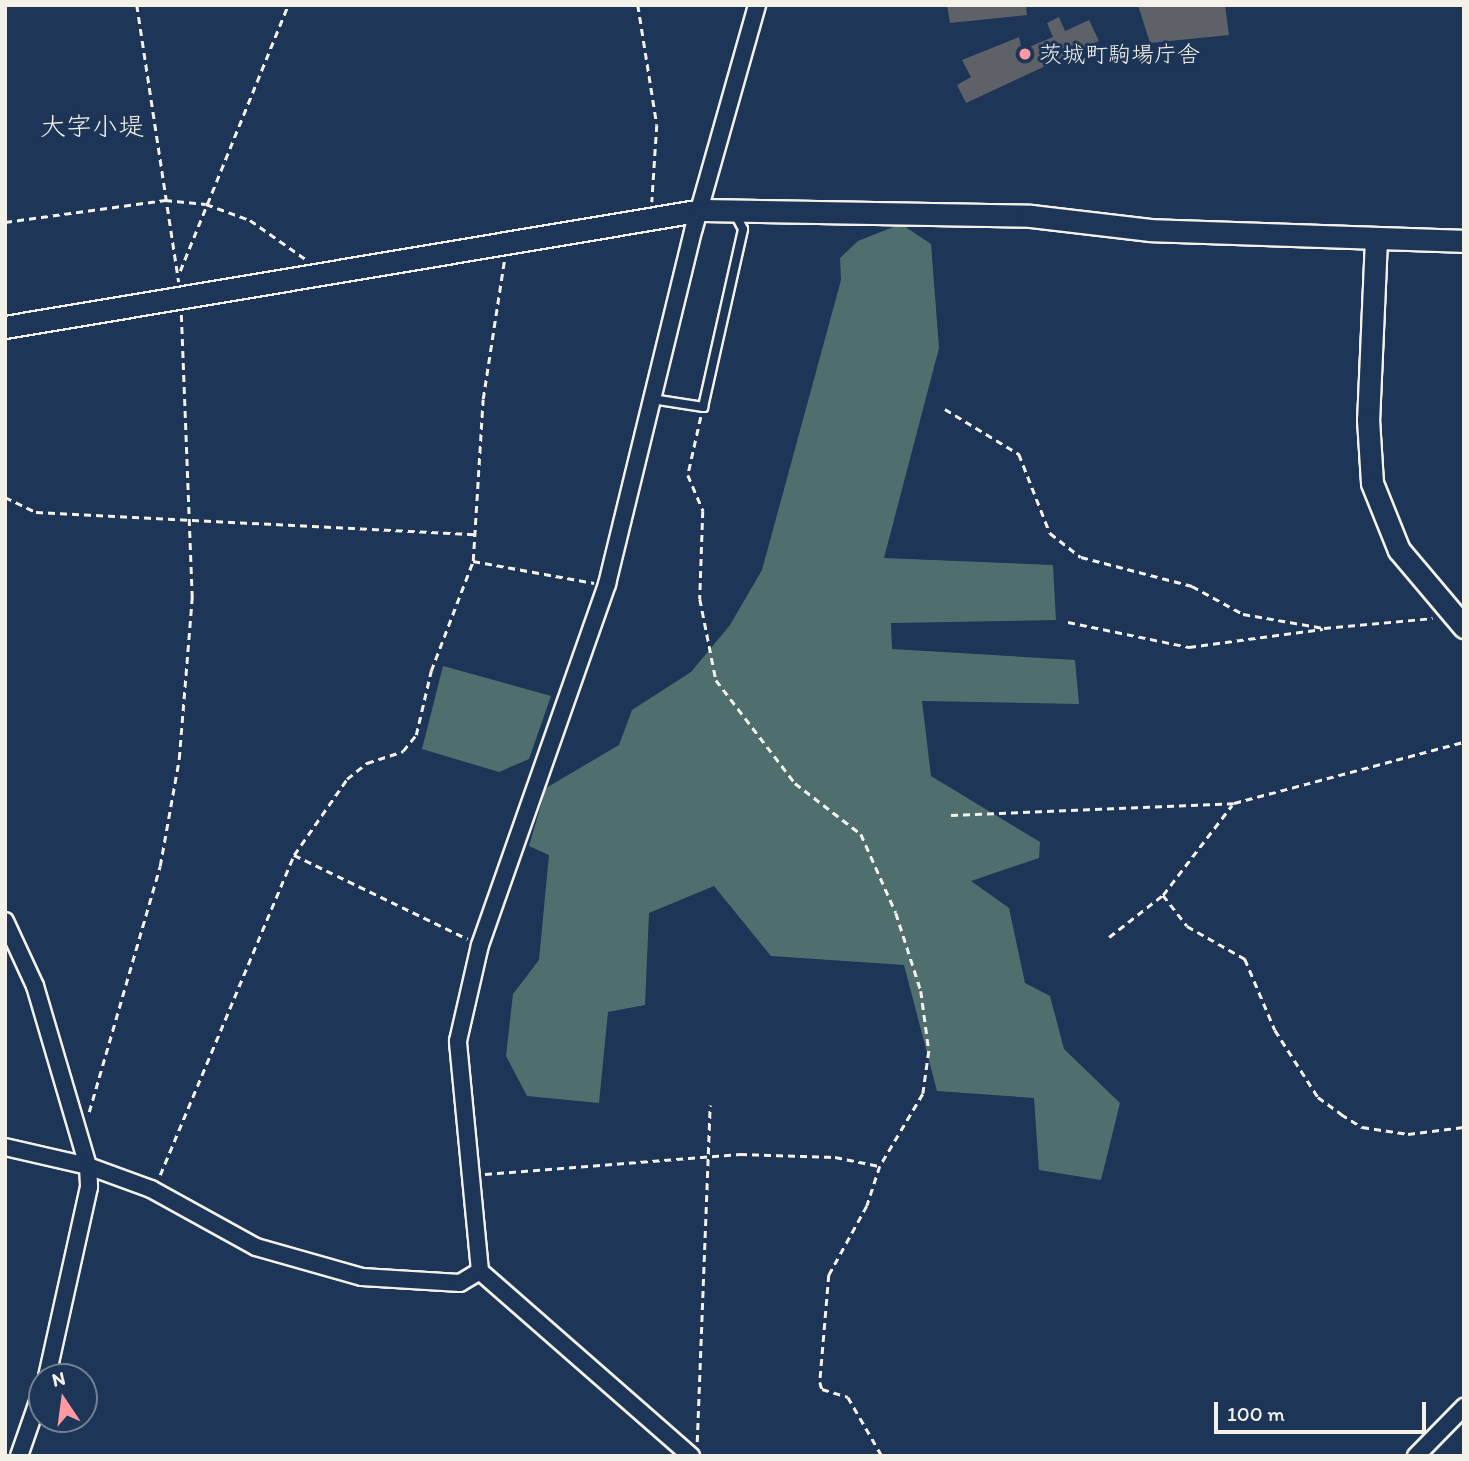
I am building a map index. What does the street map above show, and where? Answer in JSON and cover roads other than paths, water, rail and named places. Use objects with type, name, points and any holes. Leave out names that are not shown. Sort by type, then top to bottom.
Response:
[{"type":"street","points":[[691,1455],[480,1271],[468,1175],[458,1041],[480,945],[607,584],[651,399],[757,5]]},
{"type":"street","points":[[5,327],[703,209],[734,212],[1031,216],[1150,230],[1464,241]]},
{"type":"street","points":[[1376,239],[1368,419],[1372,483],[1399,550],[1458,621]]},
{"type":"street","points":[[5,921],[35,986],[88,1166],[89,1187],[50,1363]]},
{"type":"street","points":[[5,1147],[88,1166],[150,1189],[256,1247],[362,1277],[450,1284],[480,1271]]},
{"type":"street","points":[[1416,1456],[1464,1407]]},
{"type":"street","points":[[19,1456],[28,1430]]},
{"type":"lane","points":[[651,399],[703,407],[743,229],[734,212]]},
{"type":"place","name":"茨城町駒場庁舎","points":[[1025,54]]},
{"type":"district","name":"大字小堤","points":[[92,127]]}]
